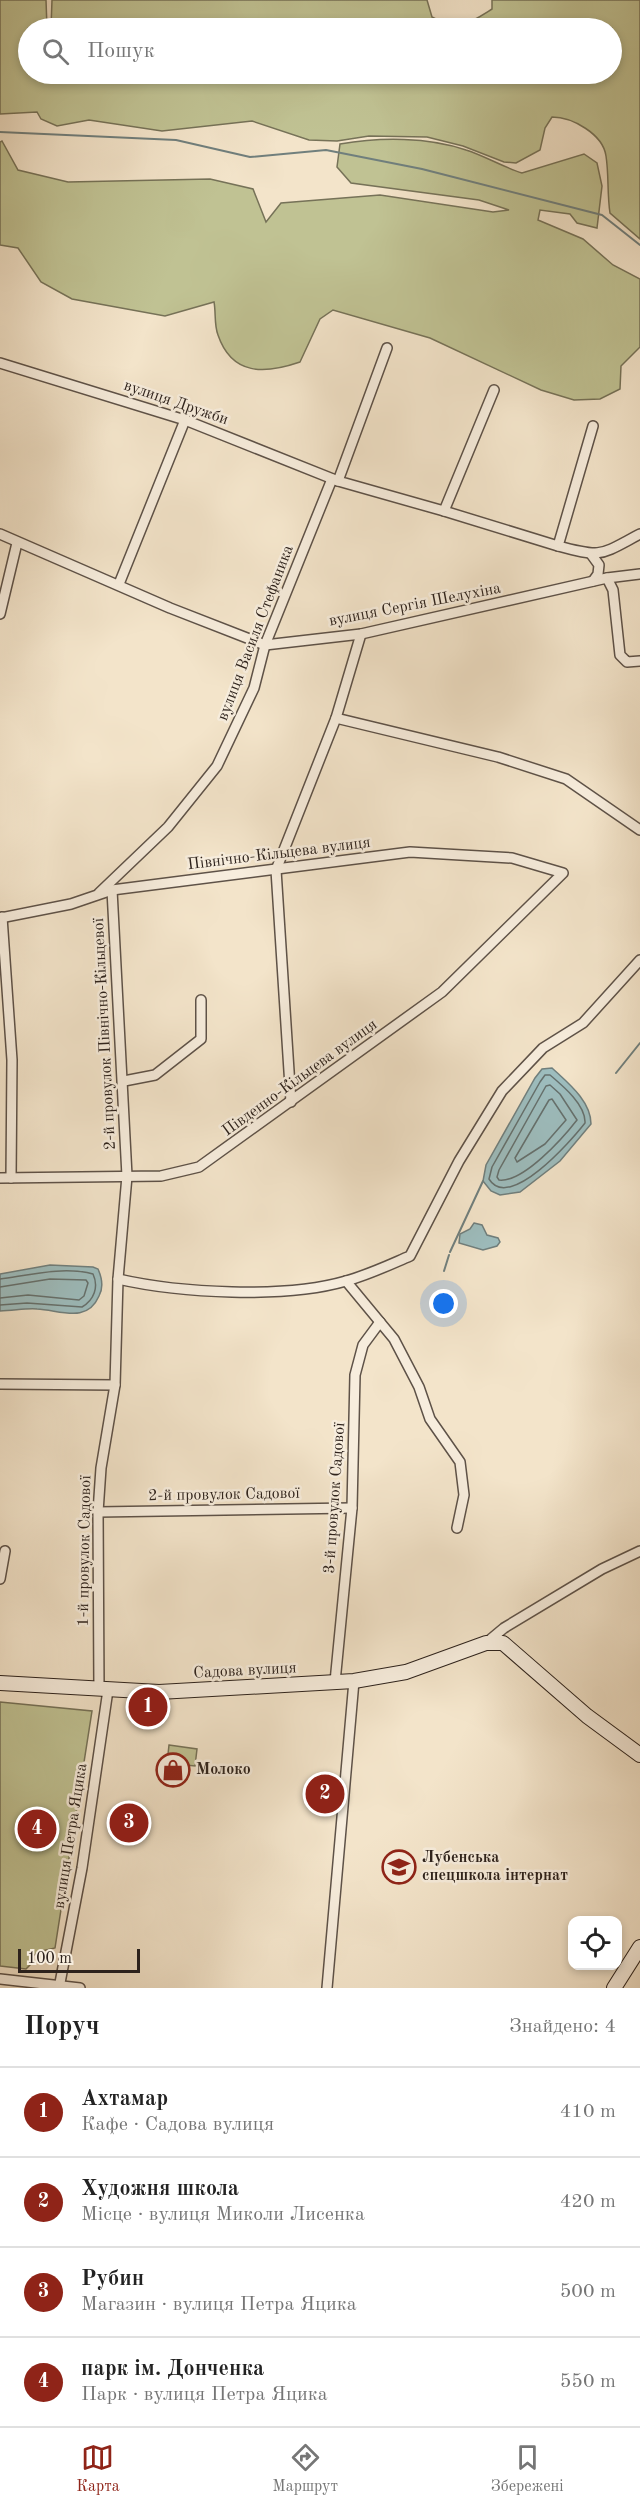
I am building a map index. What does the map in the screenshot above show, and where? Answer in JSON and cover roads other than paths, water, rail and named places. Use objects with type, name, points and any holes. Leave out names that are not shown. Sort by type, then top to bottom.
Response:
[{"type":"main road","name":"Садова вулиця","points":[[0,1683],[159,1692],[354,1681],[406,1672],[490,1642]]},
{"type":"main road","points":[[490,1642],[503,1643],[587,1716],[640,1755]]},
{"type":"main road","points":[[614,1988],[640,1947]]},
{"type":"street","points":[[335,480],[387,348]]},
{"type":"street","name":"вулиця Дружби","points":[[0,363],[185,420],[335,480],[591,554]]},
{"type":"street","points":[[444,511],[494,390]]},
{"type":"street","points":[[119,584],[185,420]]},
{"type":"street","points":[[558,546],[593,426]]},
{"type":"street","name":"вулиця Василя Стефаника","points":[[96,896],[168,827],[217,766],[254,688],[266,645],[335,480]]},
{"type":"street","name":"вулиця Сергія Шелухіна","points":[[0,534],[171,608],[266,645],[361,634],[593,581],[640,574]]},
{"type":"street","points":[[593,581],[598,574],[599,565],[591,554],[608,552],[640,534]]},
{"type":"street","points":[[0,614],[17,543]]},
{"type":"street","points":[[607,578],[613,590],[621,655],[627,662],[640,661]]},
{"type":"street","points":[[291,1102],[276,870],[336,718],[361,634]]},
{"type":"street","points":[[336,718],[498,757],[566,779],[640,830]]},
{"type":"street","name":"Північно-Кільцева вулиця","points":[[1,917],[71,904],[112,890],[410,852],[512,858],[563,873]]},
{"type":"street","name":"Південно-Кільцева вулиця","points":[[0,1178],[161,1176],[199,1167],[442,992],[563,873]]},
{"type":"street","name":"2-й провулок Північно-Кільцевої","points":[[112,890],[124,1081],[127,1176],[118,1279]]},
{"type":"street","points":[[1,917],[12,1060],[11,1178]]},
{"type":"street","points":[[118,1279],[176,1288],[245,1290],[311,1287],[346,1281],[410,1256],[459,1161],[502,1091],[543,1048],[583,1023],[640,960]]},
{"type":"street","points":[[124,1081],[155,1075],[201,1039],[201,1000]]},
{"type":"street","name":"1-й провулок Садової","points":[[103,1690],[98,1512],[101,1468],[115,1385],[118,1279]]},
{"type":"street","points":[[346,1281],[394,1339],[409,1366],[430,1419],[460,1462],[464,1495],[457,1528]]},
{"type":"street","name":"3-й провулок Садової","points":[[335,1682],[352,1508],[357,1360],[363,1345],[380,1322]]},
{"type":"street","points":[[0,1384],[115,1385]]},
{"type":"street","name":"2-й провулок Садової","points":[[98,1512],[352,1508]]},
{"type":"street","points":[[0,1579],[4,1551]]},
{"type":"street","name":"Садова вулиця","points":[[490,1642],[504,1628],[612,1563],[640,1551]]},
{"type":"street","points":[[327,1988],[354,1681]]},
{"type":"street","name":"вулиця Петра Яцика","points":[[59,1987],[82,1868],[103,1690]]},
{"type":"street","points":[[0,1979],[80,1988]]},
{"type":"water","points":[[552,1068],[583,1100],[591,1124],[560,1161],[520,1192],[500,1195],[491,1191],[483,1181],[486,1165],[535,1078],[542,1069]]},
{"type":"water","points":[[474,1223],[482,1225],[487,1235],[498,1238],[500,1242],[497,1246],[483,1250],[459,1243],[460,1234],[470,1229]]},
{"type":"water","points":[[50,1265],[98,1269],[102,1286],[94,1305],[80,1313],[32,1309],[0,1311],[0,1274]]},
{"type":"waterway","points":[[0,132],[176,140],[250,157],[326,150],[422,169],[602,215],[640,245]]},
{"type":"waterway","points":[[616,1073],[640,1043]]},
{"type":"waterway","points":[[450,1252],[483,1181]]},
{"type":"waterway","points":[[444,1271],[449,1255]]},
{"type":"place","name":"Ахтамар","points":[[148,1707]]},
{"type":"place","name":"Молоко","points":[[173,1770]]},
{"type":"place","name":"Художня школа","points":[[325,1794]]},
{"type":"place","name":"Рубин","points":[[129,1823]]},
{"type":"place","name":"парк ім. Донченка","points":[[37,1829]]},
{"type":"place","name":"Лубенська спецшкола інтернат","points":[[399,1867]]}]
